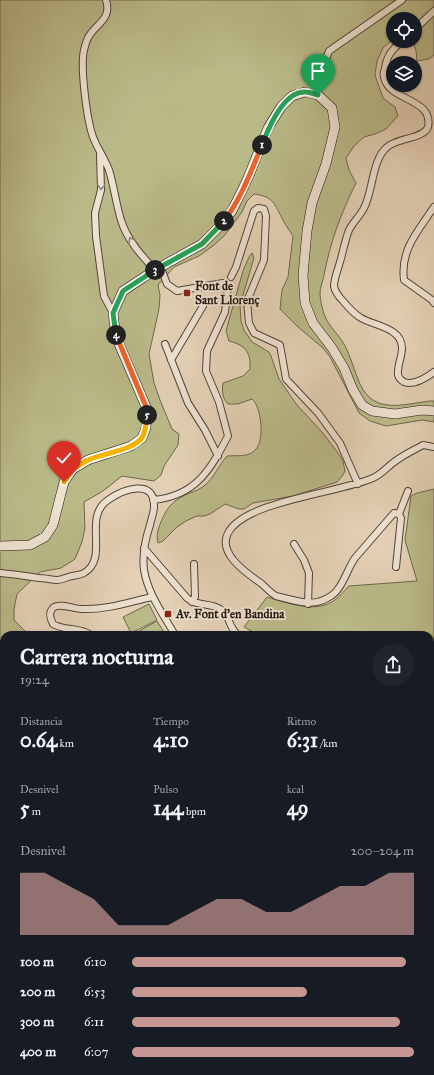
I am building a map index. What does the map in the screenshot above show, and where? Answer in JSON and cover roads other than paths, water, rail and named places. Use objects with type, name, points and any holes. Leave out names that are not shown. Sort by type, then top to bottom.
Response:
[{"type":"main road","points":[[0,546],[30,545],[45,537],[53,525],[64,482],[73,469],[88,460],[131,446],[142,438],[146,428],[147,409],[116,337],[113,313],[123,291],[202,244],[222,224],[232,211],[248,178],[268,128],[281,107],[292,96],[305,92],[318,95],[332,108],[335,127],[326,164],[312,203],[307,231],[303,275],[305,303],[313,323],[332,348],[344,368],[353,390],[362,405],[372,411],[395,414],[422,410],[434,411]]},
{"type":"street","points":[[106,0],[108,4],[107,13],[100,25],[89,36],[84,49],[83,76],[93,137],[108,170],[121,221],[133,244],[158,269],[167,284],[177,291],[233,284],[233,279],[231,277],[236,267],[254,211],[258,208],[264,209],[266,216],[264,260],[247,301],[249,323],[254,333],[280,345],[286,379],[318,412],[340,443],[358,484]]},
{"type":"street","points":[[313,94],[330,51],[402,0]]},
{"type":"street","points":[[422,22],[434,11]]},
{"type":"street","points":[[395,48],[386,58],[384,78],[390,88],[422,106],[428,113],[428,128],[419,136],[394,143],[386,148],[382,154],[374,172],[364,208],[349,230],[334,286],[339,297],[359,317],[390,330],[399,338],[402,344],[402,355],[398,374],[399,378],[407,383],[414,383],[426,378],[434,372]]},
{"type":"street","points":[[99,148],[101,190],[95,213],[96,236],[104,296],[113,313]]},
{"type":"street","points":[[434,207],[410,243],[405,256],[403,268],[404,280],[434,303]]},
{"type":"street","points":[[153,500],[172,496],[194,485],[207,472],[218,456],[228,436],[219,402],[206,371],[207,351],[225,312],[226,285]]},
{"type":"street","points":[[171,360],[203,306]]},
{"type":"street","points":[[165,344],[188,403],[205,430],[218,456]]},
{"type":"street","points":[[398,514],[394,513],[355,558],[340,587],[332,595],[308,604],[276,596],[239,567],[226,546],[227,534],[232,527],[246,516],[263,508],[358,484],[374,477],[397,460],[423,445],[434,447]]},
{"type":"street","points":[[0,572],[58,580],[84,573],[93,564],[96,551],[96,520],[98,509],[103,503],[119,493],[138,488],[145,490],[150,494],[153,500],[154,511],[144,548],[143,558],[146,581],[152,597],[173,631]]},
{"type":"street","points":[[398,514],[408,491]]},
{"type":"street","points":[[396,567],[401,518],[398,514]]},
{"type":"street","points":[[294,544],[304,560],[309,573],[308,604]]},
{"type":"street","points":[[144,548],[192,602],[220,608],[226,614],[231,628],[234,631]]},
{"type":"street","points":[[192,602],[195,597],[194,564]]},
{"type":"street","points":[[84,631],[57,627],[53,624],[50,615],[53,609],[59,606],[79,609],[107,607],[152,597]]},
{"type":"place","name":"Font de Sant Llorenç","points":[[187,293]]},
{"type":"place","name":"Av. Font d'en Bandina","points":[[168,614]]}]
